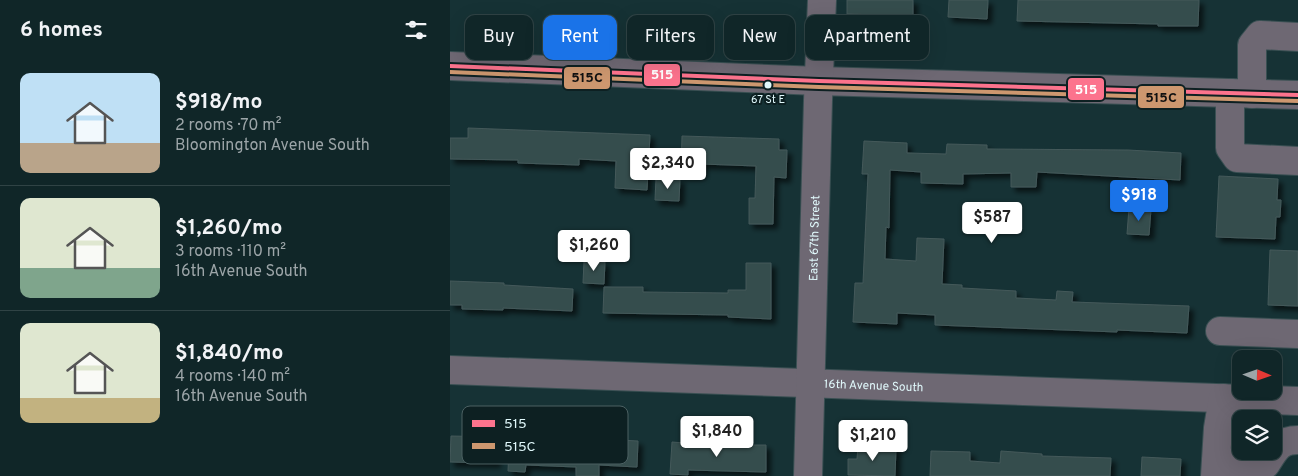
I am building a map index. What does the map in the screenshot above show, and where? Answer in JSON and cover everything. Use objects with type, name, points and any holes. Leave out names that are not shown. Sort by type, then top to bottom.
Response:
[{"type":"street","name":"East 67th Street","points":[[808,476],[822,0]]},
{"type":"street","points":[[1298,36],[1260,35],[1252,46],[1230,148],[1237,158],[1298,161]]},
{"type":"street","points":[[450,66],[819,81],[1298,95]]},
{"type":"street","points":[[1220,331],[1298,334]]},
{"type":"street","name":"16th Avenue South","points":[[450,370],[1298,401]]},
{"type":"street","points":[[1223,398],[1218,428],[1215,469],[1266,464],[1278,445],[1298,440]]},
{"type":"building","points":[[847,0],[913,0],[913,15],[847,14]]},
{"type":"building","points":[[949,0],[988,0],[987,19],[948,17]]},
{"type":"building","points":[[1018,0],[1199,0],[1198,26],[1017,21]]},
{"type":"building","points":[[468,128],[650,135],[647,190],[615,188],[616,161],[579,159],[579,165],[518,163],[518,160],[450,159],[450,138],[468,138]]},
{"type":"building","points":[[682,136],[779,139],[779,150],[787,150],[786,178],[774,177],[773,224],[749,224],[749,198],[755,198],[756,166],[702,164],[702,173],[681,172]]},
{"type":"building","points":[[864,141],[907,143],[907,153],[946,154],[947,144],[987,145],[987,149],[1128,150],[1181,153],[1180,180],[1037,172],[1036,187],[1011,187],[1011,173],[963,174],[963,184],[921,183],[921,172],[890,170],[889,228],[886,227],[885,259],[916,261],[917,238],[944,239],[942,284],[962,285],[962,288],[1016,291],[1016,298],[1056,300],[1057,291],[1073,292],[1072,302],[1189,306],[1187,333],[935,325],[935,315],[897,313],[897,324],[853,322],[855,283],[863,283],[868,174],[862,174]]},
{"type":"building","points":[[1219,176],[1278,179],[1277,200],[1281,200],[1280,217],[1276,217],[1275,239],[1216,237]]},
{"type":"building","points":[[656,179],[680,179],[679,201],[655,200]]},
{"type":"building","points":[[1129,208],[1151,209],[1149,235],[1127,234]]},
{"type":"building","points":[[1270,250],[1298,251],[1298,306],[1268,305]]},
{"type":"building","points":[[584,261],[605,262],[604,284],[583,283]]},
{"type":"building","points":[[746,263],[771,263],[771,319],[728,317],[728,315],[603,313],[604,287],[643,287],[643,292],[728,293],[728,290],[746,290]]},
{"type":"building","points":[[450,281],[504,283],[504,285],[573,289],[572,311],[503,308],[503,310],[462,309],[462,305],[450,305]]},
{"type":"building","points":[[451,436],[462,436],[462,462],[450,462]]},
{"type":"building","points":[[628,440],[638,441],[637,467],[599,465],[599,476],[576,476],[576,467],[526,465],[525,472],[508,471],[508,464],[628,464]]},
{"type":"building","points":[[672,442],[709,445],[766,445],[766,472],[688,470],[688,475],[670,474]]},
{"type":"building","points":[[858,446],[896,448],[895,476],[848,475],[848,459],[857,459]]},
{"type":"building","points":[[931,451],[970,452],[970,461],[1000,463],[1001,451],[1042,454],[1042,456],[1111,458],[1110,476],[930,476]]},
{"type":"building","points":[[1142,457],[1181,459],[1180,476],[1141,476]]},
{"type":"transit line","name":"515","points":[[450,66],[819,81],[1298,95]]},
{"type":"transit line","name":"515C","points":[[450,72],[819,87],[1298,101]]},
{"type":"place","name":"67 St E","points":[[768,85]]}]
